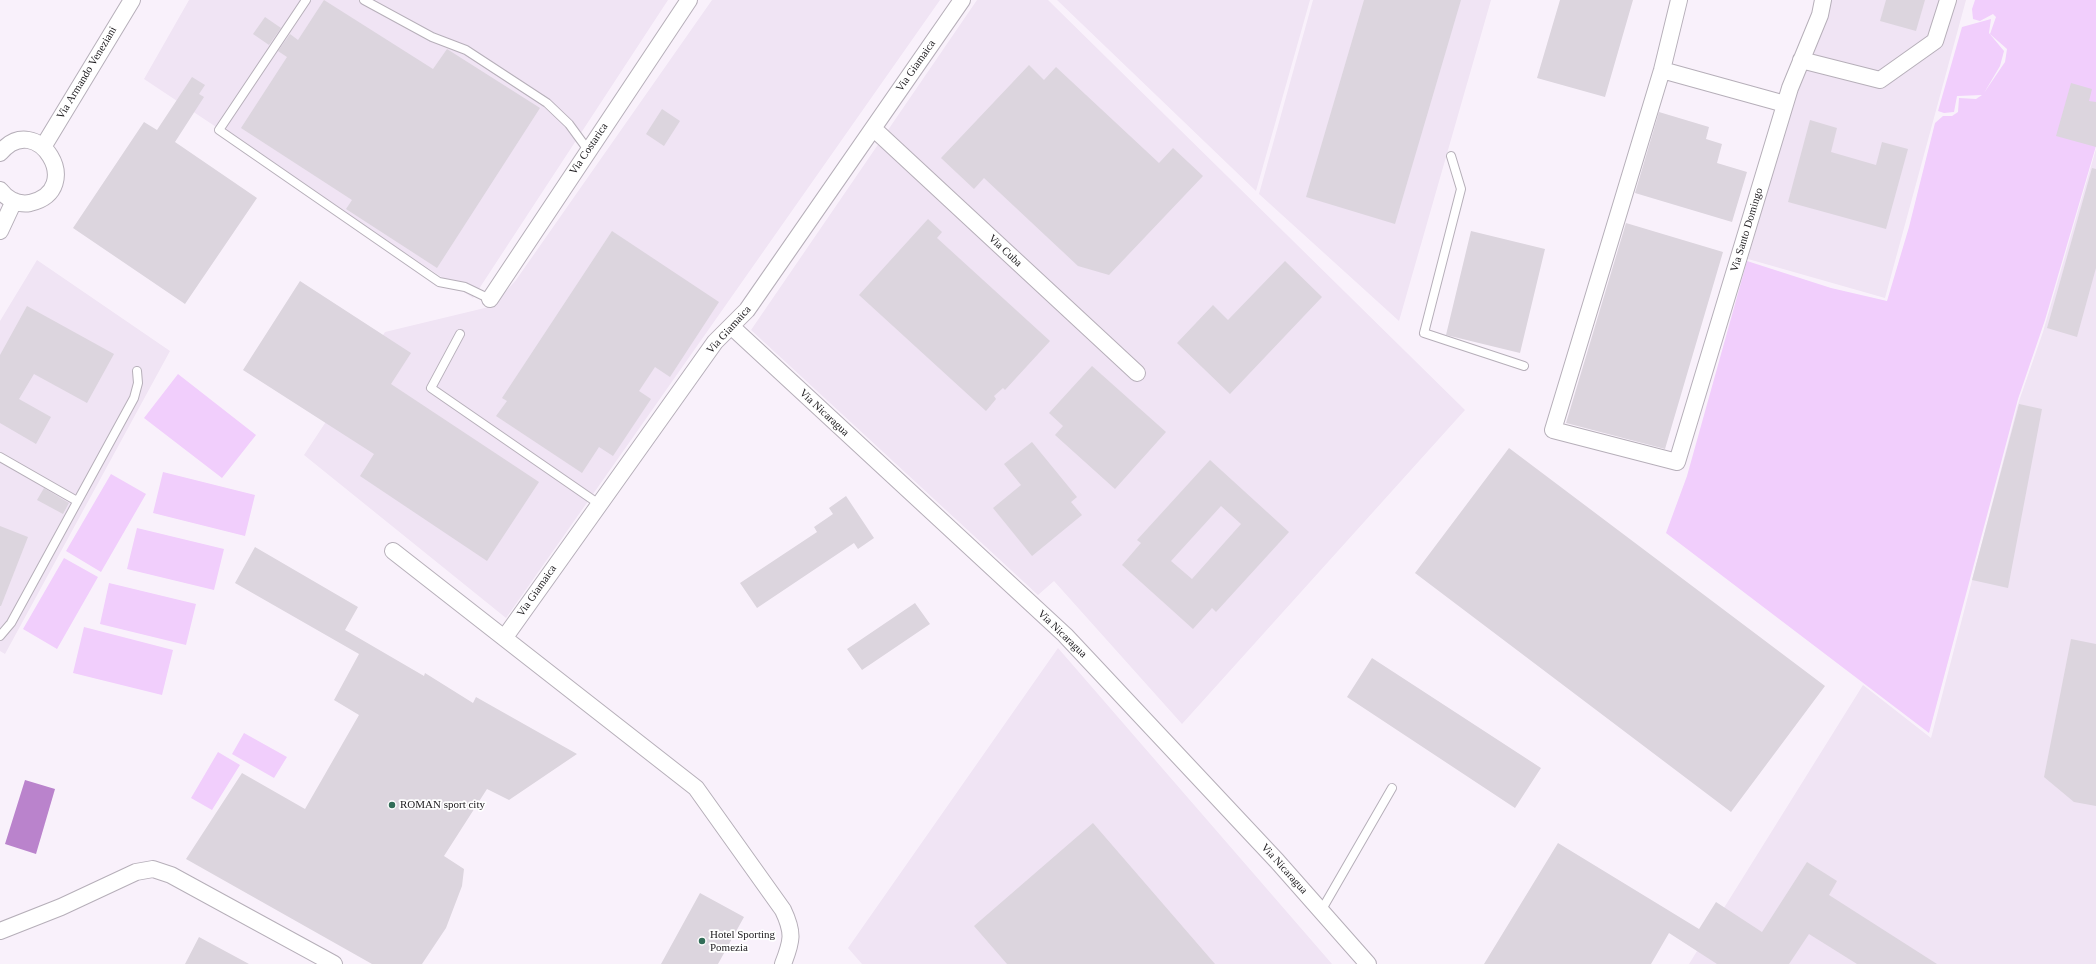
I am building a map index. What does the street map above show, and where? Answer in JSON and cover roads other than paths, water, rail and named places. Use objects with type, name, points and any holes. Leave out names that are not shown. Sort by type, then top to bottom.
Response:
[{"type":"street","name":"Via Armando Veneziani","points":[[43,147],[132,0]]},
{"type":"street","name":"Via Costarica","points":[[490,299],[689,0]]},
{"type":"street","name":"Via Giamaica","points":[[504,637],[714,342],[732,327],[748,310],[962,0]]},
{"type":"street","points":[[1679,0],[1662,70],[1785,104]]},
{"type":"street","name":"Via Santo Domingo","points":[[1662,70],[1553,430],[1677,462],[1785,104],[1801,60],[1820,15],[1824,0]]},
{"type":"street","points":[[1801,60],[1880,80],[1935,41],[1948,0]]},
{"type":"street","name":"Via Cuba","points":[[874,129],[1137,373]]},
{"type":"street","points":[[0,154],[8,146],[18,142],[33,142],[43,147],[50,154],[55,164],[56,176],[52,187],[40,199],[25,203],[14,201],[0,190]]},
{"type":"street","points":[[0,231],[14,201]]},
{"type":"street","name":"Via Nicaragua","points":[[732,327],[1065,635],[1277,861],[1368,964]]},
{"type":"street","points":[[393,551],[696,788],[783,910],[792,933],[791,944],[783,964]]},
{"type":"street","points":[[0,931],[61,907],[136,872],[153,869],[162,871],[185,882],[334,964]]},
{"type":"lane","points":[[306,0],[219,130],[439,282],[465,287],[490,299]]},
{"type":"lane","points":[[364,0],[432,37],[466,50],[535,95],[561,116],[588,150]]},
{"type":"lane","points":[[1451,156],[1461,189],[1424,333],[1524,366]]},
{"type":"lane","points":[[460,334],[431,388],[599,504]]},
{"type":"lane","points":[[0,636],[11,623],[134,398],[138,383],[137,371]]},
{"type":"lane","points":[[0,457],[77,501]]},
{"type":"lane","points":[[1321,911],[1392,788]]},
{"type":"place","name":"ROMAN sport city","points":[[392,805]]},
{"type":"place","name":"Hotel Sporting Pomezia","points":[[702,941]]}]
